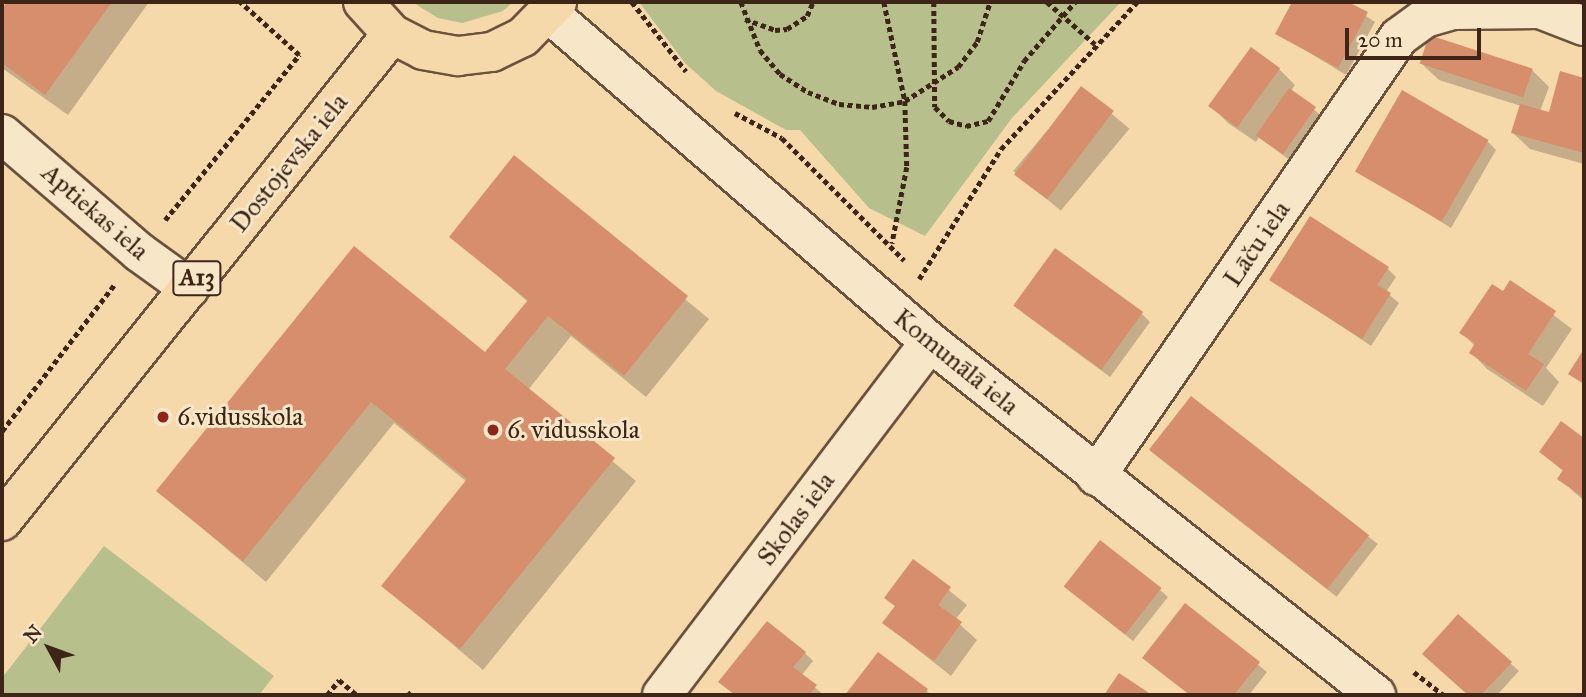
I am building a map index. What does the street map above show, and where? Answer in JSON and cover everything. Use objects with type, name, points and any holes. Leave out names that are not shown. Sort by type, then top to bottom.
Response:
[{"type":"main road","points":[[363,2],[392,34],[423,50],[458,56],[492,52],[523,37],[553,8]]},
{"type":"main road","name":"Dostojevska iela","points":[[2,521],[392,34]]},
{"type":"street","name":"Komunālā iela","points":[[553,8],[930,342],[1376,695]]},
{"type":"street","name":"Lāču iela","points":[[1096,476],[1399,37],[1425,18],[1453,10],[1540,9],[1584,26]]},
{"type":"street","name":"Aptiekas iela","points":[[2,134],[139,252],[189,288]]},
{"type":"street","name":"Skolas iela","points":[[662,695],[930,342]]},
{"type":"path","points":[[2,431],[139,252],[299,55],[240,2]]},
{"type":"path","points":[[632,2],[694,78]]},
{"type":"path","points":[[741,2],[744,18],[760,50],[780,74],[808,92],[839,104],[872,107],[905,101],[935,86],[958,67],[977,42],[990,2]]},
{"type":"path","points":[[744,18],[775,30],[787,29],[807,16],[813,2]]},
{"type":"path","points":[[723,107],[782,138],[892,244],[907,167],[905,101],[884,2]]},
{"type":"path","points":[[934,2],[935,107],[949,121],[966,127],[989,121],[1024,61],[1075,2]]},
{"type":"path","points":[[1047,2],[1095,44]]},
{"type":"path","points":[[919,279],[1001,149],[1095,44],[1137,2]]},
{"type":"path","points":[[327,695],[339,680],[358,695]]},
{"type":"green space","points":[[412,2],[513,2],[503,11],[462,23],[438,18]]},
{"type":"green space","points":[[639,2],[1121,2],[1012,118],[925,236],[869,208],[800,130],[786,130],[716,91],[685,63]]},
{"type":"green space","points":[[104,546],[274,676],[259,695],[2,695],[2,678]]},
{"type":"building","points":[[7,2],[112,2],[45,95],[2,63],[2,8]]},
{"type":"building","points":[[1292,2],[1348,2],[1368,12],[1338,68],[1275,34]]},
{"type":"building","points":[[1429,35],[1533,69],[1523,97],[1420,64]]},
{"type":"building","points":[[1251,47],[1280,68],[1237,127],[1208,106]]},
{"type":"building","points":[[1560,71],[1584,78],[1584,153],[1511,133],[1520,104],[1549,112]]},
{"type":"building","points":[[1081,86],[1114,111],[1047,199],[1014,175]]},
{"type":"building","points":[[1289,88],[1316,107],[1283,154],[1256,136]]},
{"type":"building","points":[[1402,90],[1489,140],[1442,221],[1355,171]]},
{"type":"building","name":"6. vidusskola","points":[[514,155],[688,296],[624,376],[548,316],[505,369],[615,458],[460,649],[381,586],[467,479],[371,402],[243,561],[156,491],[354,246],[485,352],[528,300],[449,237]]},
{"type":"building","points":[[1310,216],[1389,267],[1377,285],[1391,293],[1362,339],[1269,280]]},
{"type":"building","points":[[1055,248],[1143,312],[1101,370],[1013,305]]},
{"type":"building","points":[[1510,280],[1556,311],[1528,354],[1544,364],[1526,391],[1469,353],[1475,343],[1459,333],[1492,284],[1503,291]]},
{"type":"building","points":[[1584,349],[1584,384],[1568,374]]},
{"type":"building","points":[[1191,396],[1369,535],[1327,589],[1149,450]]},
{"type":"building","points":[[1561,421],[1584,438],[1584,498],[1557,479],[1563,470],[1539,452]]},
{"type":"building","points":[[1100,540],[1161,588],[1125,635],[1064,586]]},
{"type":"building","points":[[913,559],[951,587],[938,605],[962,622],[934,661],[882,623],[895,606],[884,598]]},
{"type":"building","points":[[1185,603],[1260,662],[1234,695],[1190,695],[1142,658]]},
{"type":"building","points":[[1458,614],[1512,662],[1481,695],[1468,695],[1422,654]]},
{"type":"building","points":[[767,621],[806,652],[793,667],[817,685],[809,695],[735,695],[718,682]]},
{"type":"building","points":[[878,652],[928,689],[924,695],[845,695]]},
{"type":"building","points":[[1119,673],[1152,695],[1104,695]]},
{"type":"place","name":"6.vidusskola","points":[[163,417]]},
{"type":"place","name":"6. vidusskola","points":[[493,430]]}]
